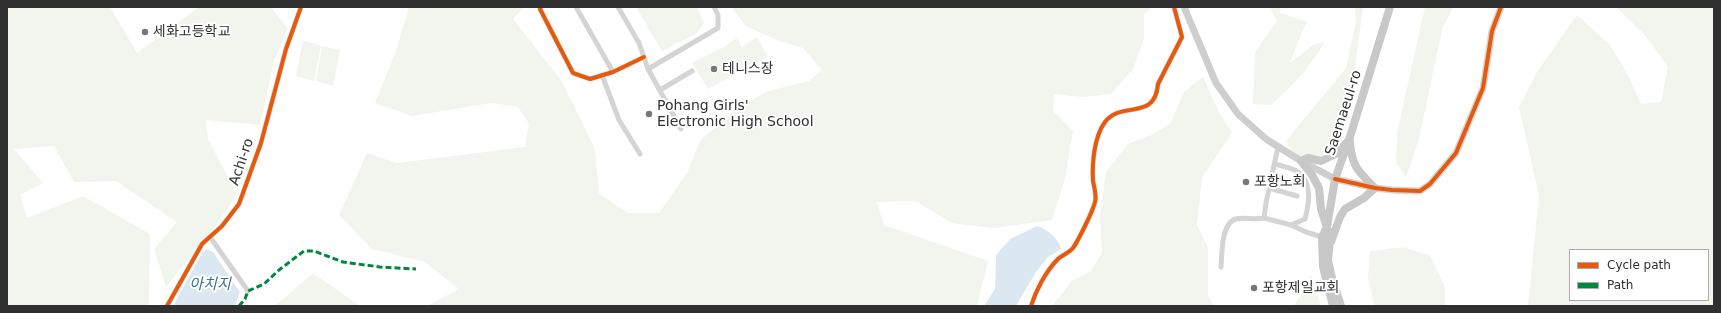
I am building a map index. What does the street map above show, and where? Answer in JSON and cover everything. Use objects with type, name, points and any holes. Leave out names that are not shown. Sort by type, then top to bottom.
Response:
[{"type":"main road","points":[[1184,7],[1196,32],[1216,83],[1238,114],[1266,139],[1301,161],[1335,179]]},
{"type":"main road","name":"Saemaeul-ro","points":[[1341,306],[1328,260],[1330,237],[1328,227],[1335,179],[1349,140],[1390,7]]},
{"type":"main road","points":[[1301,161],[1308,158],[1321,161],[1329,158],[1336,154],[1349,140]]},
{"type":"main road","points":[[1330,245],[1340,217],[1345,209],[1364,198],[1374,188],[1357,169],[1351,157],[1349,140]]},
{"type":"main road","points":[[1301,161],[1312,175],[1319,188],[1321,209],[1328,227]]},
{"type":"main road","name":"Saemaeul-ro","points":[[1322,237],[1328,227]]},
{"type":"main road","points":[[1322,237],[1323,267],[1333,306]]},
{"type":"street","name":"Achi-ro","points":[[167,306],[202,244],[239,204],[261,143],[286,49],[301,7]]},
{"type":"street","points":[[541,7],[540,10],[574,73],[590,79],[613,72],[644,57]]},
{"type":"street","points":[[576,7],[613,72]]},
{"type":"street","points":[[618,7],[638,43],[648,69],[681,129]]},
{"type":"street","points":[[648,69],[718,28],[718,15],[714,7]]},
{"type":"street","points":[[1031,306],[1034,295],[1049,271],[1058,260],[1073,249],[1096,201],[1093,180],[1095,151],[1101,129],[1112,116],[1146,107],[1154,101],[1158,92],[1158,84],[1182,37],[1174,7]]},
{"type":"street","points":[[1335,179],[1374,188],[1420,191],[1430,184],[1456,153],[1483,88],[1492,31],[1501,7]]},
{"type":"street","points":[[660,90],[692,70]]},
{"type":"street","points":[[602,75],[619,120],[640,154]]},
{"type":"street","points":[[1264,218],[1278,147]]},
{"type":"street","points":[[1275,164],[1298,172],[1307,185],[1309,196],[1305,219],[1292,225]]},
{"type":"street","points":[[1269,188],[1297,196]]},
{"type":"street","points":[[1220,267],[1224,234],[1230,222],[1237,219],[1254,220],[1264,218],[1292,225],[1306,232],[1322,237]]},
{"type":"street","points":[[210,237],[248,291]]},
{"type":"shaded area","points":[[7,7],[110,7],[137,53],[199,7],[271,7],[288,29],[274,61],[260,125],[206,120],[208,139],[237,194],[218,223],[166,287],[154,249],[177,222],[116,181],[74,182],[54,146],[14,149],[43,183],[20,195],[27,218],[83,196],[150,234],[149,303],[146,306],[7,306]]},
{"type":"shaded area","points":[[409,7],[524,7],[513,19],[561,80],[586,130],[595,150],[599,193],[627,213],[659,213],[687,173],[700,141],[737,108],[768,91],[809,81],[822,70],[803,48],[777,40],[746,26],[731,7],[1151,7],[1144,14],[1144,39],[1133,69],[1111,94],[1082,97],[1054,94],[1053,111],[1073,131],[1065,179],[1052,220],[994,228],[952,223],[915,201],[877,202],[884,225],[988,261],[977,306],[427,306],[459,289],[425,262],[372,249],[339,215],[367,153],[397,163],[525,147],[529,124],[518,107],[491,103],[412,116],[375,103],[396,51]]},
{"type":"shaded area","points":[[636,7],[697,7],[704,23],[697,33],[662,51]]},
{"type":"shaded area","points":[[1270,7],[1280,7],[1280,13],[1308,22],[1303,29],[1290,63],[1313,45],[1325,42],[1300,76],[1271,105],[1253,104],[1255,52],[1277,21]]},
{"type":"shaded area","points":[[1355,7],[1363,7],[1351,95],[1329,146],[1314,167],[1297,159],[1286,141],[1346,68],[1356,22]]},
{"type":"shaded area","points":[[1425,7],[1453,7],[1442,30],[1419,139],[1406,177],[1396,163],[1397,133]]},
{"type":"shaded area","points":[[1616,7],[1714,7],[1714,306],[1528,306],[1539,196],[1519,107],[1537,72],[1577,15],[1610,45],[1628,75],[1641,104],[1661,102],[1668,67],[1643,33]]},
{"type":"shaded area","points":[[757,37],[768,57],[708,89],[692,63],[722,48],[737,38],[742,47]]},
{"type":"shaded area","points":[[303,40],[321,46],[314,81],[296,76]]},
{"type":"shaded area","points":[[322,46],[340,50],[333,86],[316,81]]},
{"type":"shaded area","points":[[1203,77],[1219,112],[1232,133],[1202,177],[1197,225],[1208,248],[1208,295],[1214,306],[1052,306],[1073,280],[1090,272],[1102,253],[1100,216],[1106,172],[1128,144],[1151,135],[1170,124],[1184,92]]},
{"type":"shaded area","points":[[1404,247],[1430,256],[1445,287],[1445,306],[1375,306],[1368,278],[1370,251]]},
{"type":"shaded area","points":[[313,273],[360,306],[275,306]]},
{"type":"shaded area","points":[[1311,275],[1321,306],[1294,306]]},
{"type":"water","points":[[1037,226],[1052,234],[1058,241],[1061,249],[1048,257],[1036,272],[1016,306],[984,306],[995,289],[996,255],[1010,239]]},
{"type":"water","name":"아치지","points":[[207,249],[213,252],[240,292],[235,306],[173,306],[202,253]]},
{"type":"marked path","points":[[239,306],[245,299],[248,291],[264,284],[279,270],[304,251],[314,251],[343,262],[380,267],[416,269]]},
{"type":"cycle path","points":[[167,306],[202,244],[222,226],[239,204],[261,143],[286,49],[301,7]]},
{"type":"cycle path","points":[[541,7],[540,9],[573,73],[590,79],[613,72],[644,57]]},
{"type":"cycle path","points":[[1031,306],[1049,269],[1058,259],[1071,250],[1085,226],[1094,206],[1096,197],[1093,181],[1093,158],[1101,128],[1112,116],[1120,112],[1144,107],[1151,103],[1156,96],[1158,84],[1182,37],[1174,7]]},
{"type":"cycle path","points":[[1335,179],[1375,188],[1392,190],[1420,191],[1430,184],[1456,153],[1483,88],[1492,31],[1501,7]]},
{"type":"place","name":"세화고등학교","points":[[145,32]]},
{"type":"place","name":"테니스장","points":[[714,69]]},
{"type":"place","name":"Pohang Girls' Electronic High School","points":[[649,114]]},
{"type":"place","name":"포항노회","points":[[1246,182]]},
{"type":"place","name":"포항제일교회","points":[[1254,288]]}]
